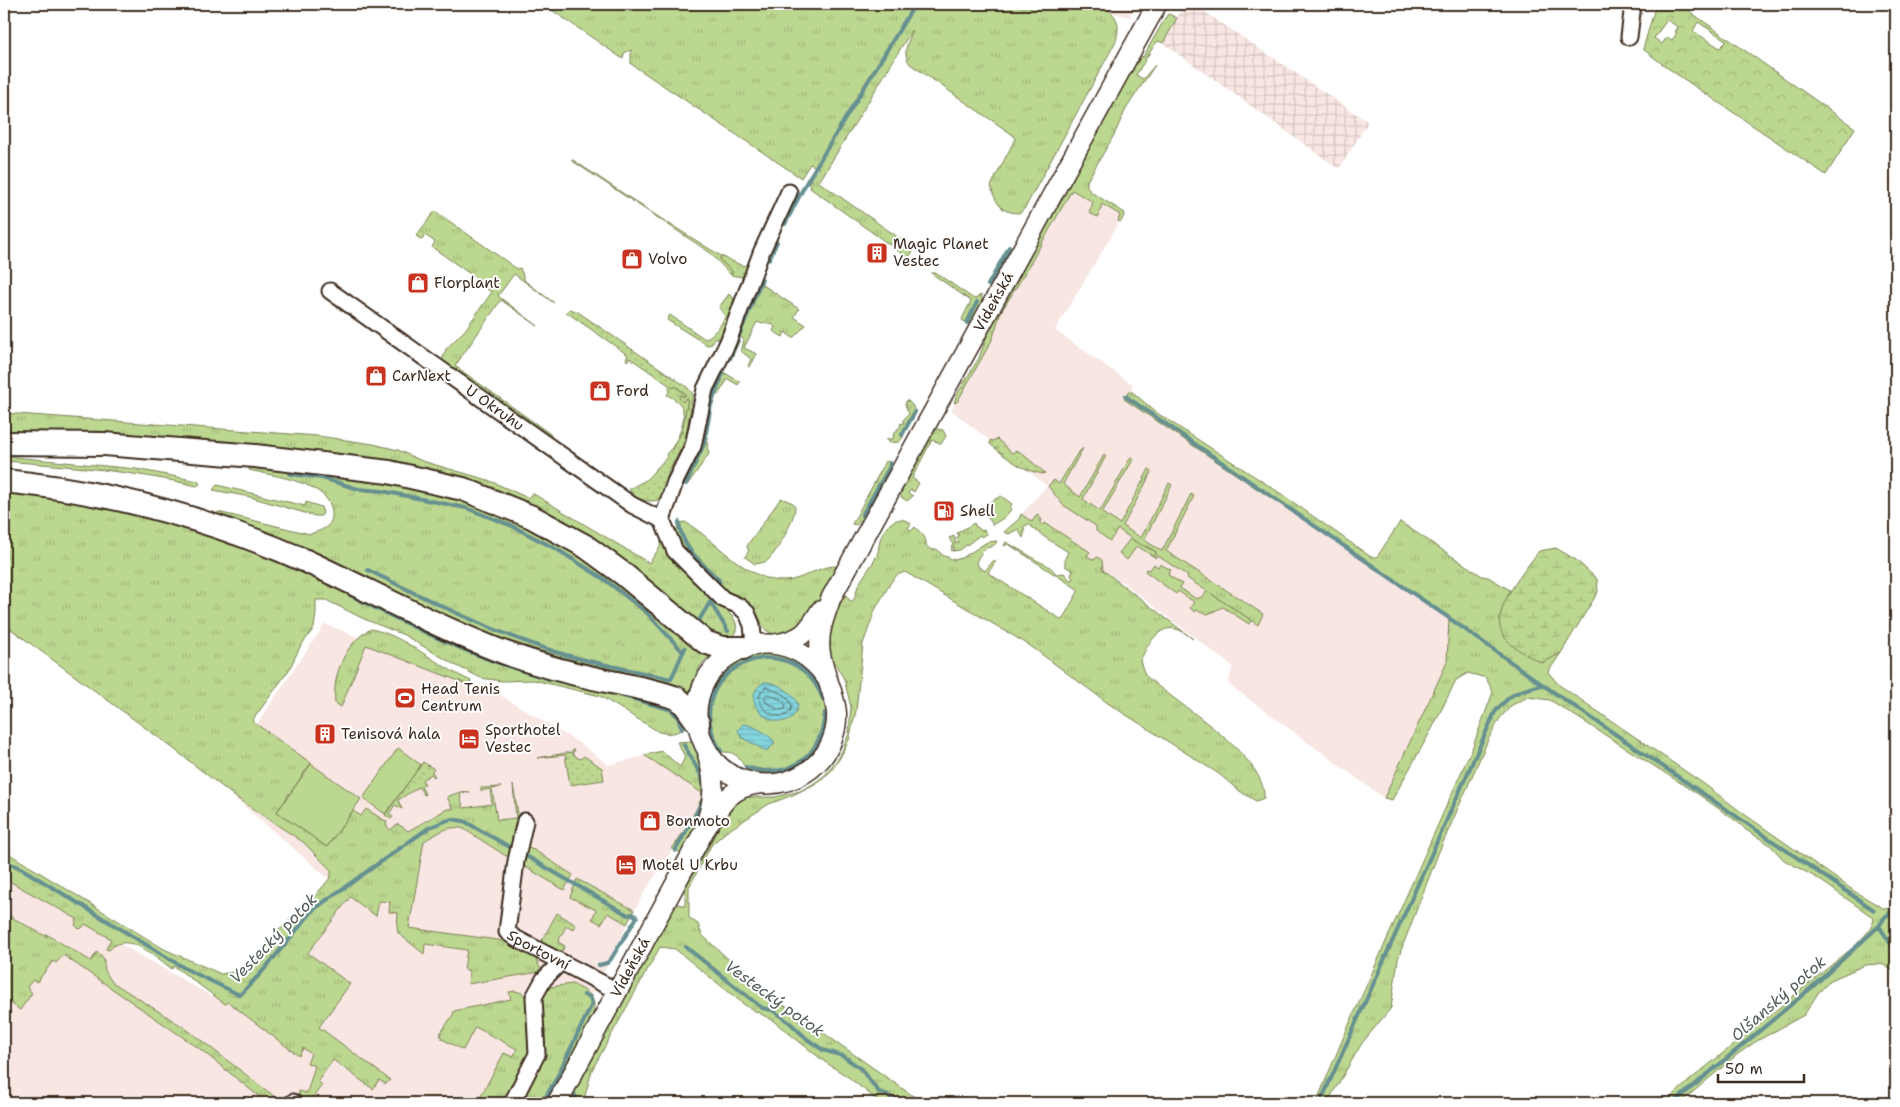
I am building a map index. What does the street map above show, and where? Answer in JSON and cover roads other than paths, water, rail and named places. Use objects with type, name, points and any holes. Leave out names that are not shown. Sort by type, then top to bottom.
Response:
[{"type":"highway","points":[[4,443],[104,444],[247,456],[375,470],[448,485],[499,502],[560,531],[598,554],[705,642],[722,648],[748,646]]},
{"type":"highway","points":[[4,481],[59,488],[124,500],[184,516],[245,537],[305,561],[440,626],[501,652],[565,671],[677,698],[685,705],[698,723]]},
{"type":"main road","name":"Vídeňská","points":[[704,831],[714,791],[713,773],[698,723],[698,704],[708,678],[723,660],[748,646],[793,640],[804,634],[831,598],[1157,4]]},
{"type":"main road","name":"Vídeňská","points":[[557,1103],[704,831],[730,795],[740,788],[779,783],[798,777],[813,767],[826,753],[834,735],[837,720],[837,705],[822,659],[820,640],[822,624],[831,598]]},
{"type":"main road","name":"Vídeňská","points":[[773,644],[793,649],[807,656],[828,680]]},
{"type":"main road","name":"Vídeňská","points":[[707,750],[714,761],[729,774],[741,780],[762,784]]},
{"type":"street","points":[[1630,37],[1633,4]]},
{"type":"street","points":[[748,646],[752,625],[747,613],[739,606],[723,599],[675,551],[662,520],[675,482],[693,446],[705,389],[728,342],[761,253],[789,192]]},
{"type":"street","name":"U Okruhu","points":[[330,291],[632,505],[662,520]]},
{"type":"street","name":"Sportovní","points":[[525,821],[516,861],[507,932],[515,938],[617,991]]},
{"type":"street","points":[[512,1103],[537,1054],[534,997],[544,979],[561,962]]},
{"type":"water","points":[[764,682],[779,686],[796,700],[798,704],[794,715],[786,721],[776,721],[766,717],[758,710],[754,701],[755,691]]},
{"type":"water","points":[[743,724],[764,732],[774,741],[773,745],[768,750],[764,750],[741,737],[738,730]]},
{"type":"waterway","points":[[785,224],[806,183],[915,4]]},
{"type":"waterway","points":[[769,259],[777,242]]},
{"type":"waterway","points":[[988,285],[1009,247]]},
{"type":"waterway","points":[[730,358],[762,279]]},
{"type":"waterway","points":[[967,323],[977,302]]},
{"type":"waterway","points":[[686,484],[704,444],[711,405],[723,373]]},
{"type":"waterway","points":[[1125,396],[1449,618],[1543,685],[1874,910]]},
{"type":"waterway","points":[[902,435],[915,412]]},
{"type":"waterway","points":[[862,515],[890,463]]},
{"type":"waterway","points":[[290,474],[322,478],[358,489],[382,491],[466,508],[512,526],[558,550],[604,579],[647,613],[683,652]]},
{"type":"waterway","points":[[4,492],[13,493]]},
{"type":"waterway","points":[[679,522],[688,547],[699,561],[719,580],[719,583]]},
{"type":"waterway","points":[[368,570],[484,625],[532,644],[585,660],[671,679],[685,648]]},
{"type":"waterway","points":[[350,595],[464,650],[523,671],[585,687]]},
{"type":"waterway","points":[[698,622],[710,602],[728,631]]},
{"type":"waterway","points":[[721,751],[710,723],[712,698],[723,678],[741,665],[763,658],[786,661],[807,674],[823,699]]},
{"type":"waterway","points":[[1320,1103],[1495,712],[1506,700],[1516,693],[1542,685]]},
{"type":"waterway","points":[[623,696],[672,710],[678,718],[682,729]]},
{"type":"waterway","points":[[746,767],[762,771],[776,771],[789,768],[800,762],[810,753],[817,742],[825,713]]},
{"type":"waterway","points":[[684,745],[702,777],[704,792]]},
{"type":"waterway","points":[[675,851],[704,799]]},
{"type":"waterway","name":"Vestecký potok","points":[[4,862],[19,867],[186,969],[240,995],[262,972],[314,909],[430,827],[451,819],[464,821],[515,850]]},
{"type":"waterway","name":"Vestecký potok","points":[[521,853],[628,915],[633,914],[637,917],[611,959],[607,963],[599,965]]},
{"type":"waterway","name":"Olšanský potok","points":[[1673,1103],[1811,988],[1896,908]]},
{"type":"waterway","points":[[1879,926],[1896,952]]},
{"type":"waterway","name":"Vestecký potok","points":[[686,947],[762,1008],[772,1010],[823,1050],[843,1056],[860,1068],[879,1092],[888,1095],[897,1103]]},
{"type":"waterway","points":[[542,1103],[555,1081],[592,1004],[590,997],[584,995]]},
{"type":"waterway","points":[[575,1095],[578,1103]]},
{"type":"place","name":"Magic Planet Vestec","points":[[877,253]]},
{"type":"place","name":"Volvo","points":[[632,259]]},
{"type":"place","name":"Florplant","points":[[418,283]]},
{"type":"place","name":"CarNext","points":[[376,376]]},
{"type":"place","name":"Ford","points":[[600,391]]},
{"type":"place","name":"Shell","points":[[944,511]]},
{"type":"place","name":"Head Tenis Centrum","points":[[405,698]]},
{"type":"place","name":"Tenisová hala","points":[[325,734]]},
{"type":"place","name":"Sporthotel Vestec","points":[[469,739]]},
{"type":"place","name":"Bonmoto","points":[[650,821]]},
{"type":"place","name":"Motel U Krbu","points":[[626,865]]}]
